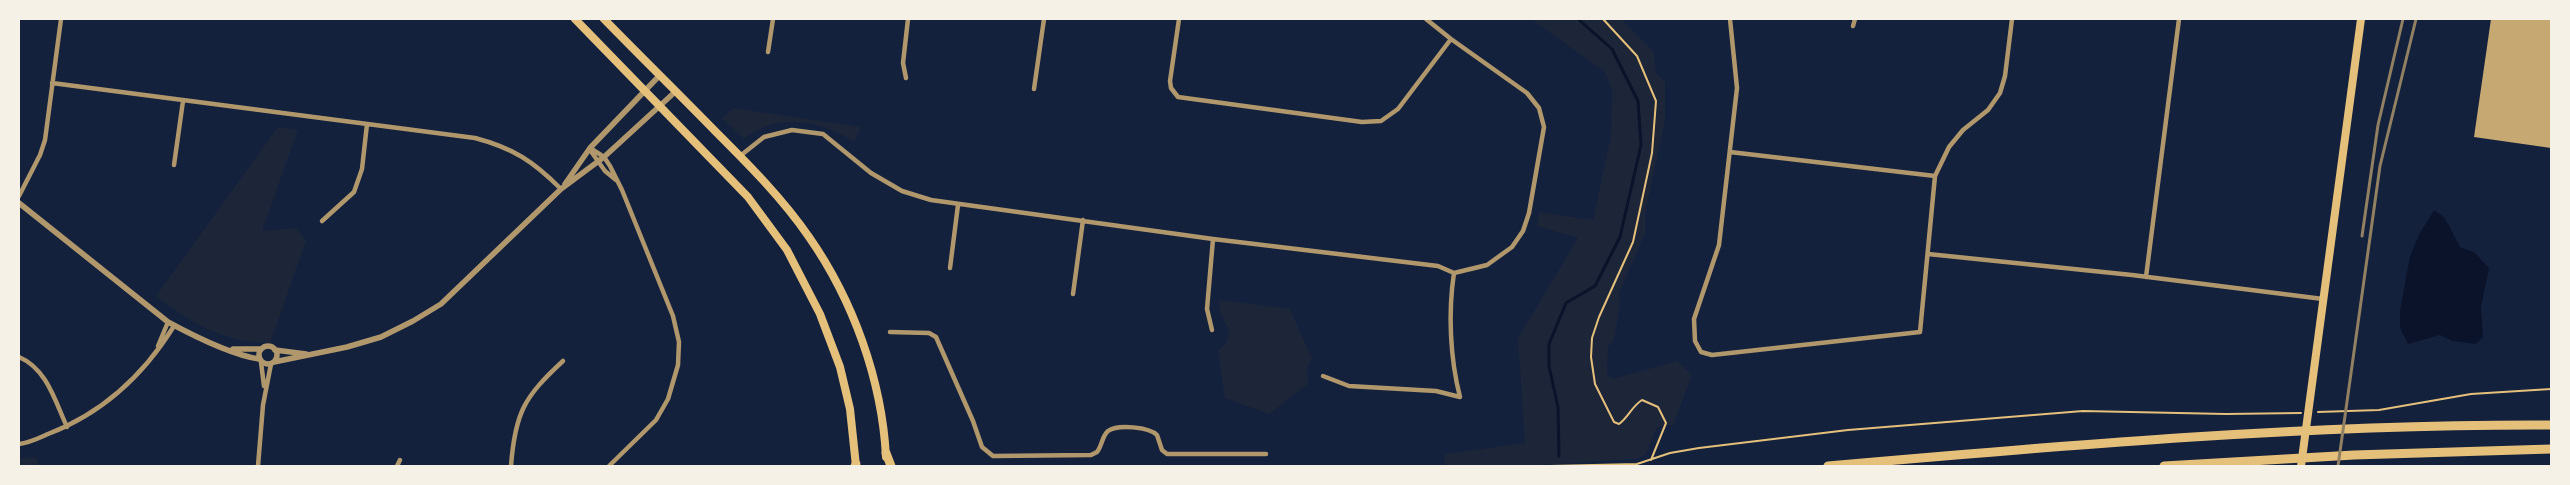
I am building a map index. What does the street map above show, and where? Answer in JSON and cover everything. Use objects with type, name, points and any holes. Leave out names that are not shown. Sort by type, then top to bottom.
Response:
[{"type":"highway","points":[[1828,466],[1991,451],[2278,432],[2358,428],[2551,425]]},
{"type":"highway","points":[[2164,466],[2354,454],[2551,449]]},
{"type":"highway","points":[[886,453],[891,466]]},
{"type":"main road","points":[[575,19],[748,197],[787,250],[820,314],[840,367],[850,409],[856,466]]},
{"type":"main road","points":[[604,19],[740,156],[774,193],[810,238],[834,280],[857,329],[866,355],[880,408],[887,466]]},
{"type":"main road","points":[[2301,466],[2361,19]]},
{"type":"street","points":[[19,196],[40,155],[45,140],[61,19]]},
{"type":"street","points":[[768,52],[773,19]]},
{"type":"street","points":[[906,78],[902,63],[908,19]]},
{"type":"street","points":[[1034,89],[1044,19]]},
{"type":"street","points":[[1179,19],[1170,82],[1171,88],[1178,97],[1362,122],[1381,121],[1394,113],[1451,39]]},
{"type":"street","points":[[740,156],[764,137],[792,130],[823,134],[872,173],[902,191],[958,205],[1083,220],[1213,239],[1438,266],[1454,273],[1487,265],[1512,247],[1523,231],[1544,127],[1539,108],[1527,92],[1451,39],[1426,19]]},
{"type":"street","points":[[1730,19],[1737,88],[1719,245],[1694,319],[1695,341],[1701,352],[1712,355],[1920,332],[1935,176],[1949,147],[1963,130],[1988,110],[2000,93],[2005,76],[2012,19]]},
{"type":"street","points":[[1853,26],[1856,19]]},
{"type":"street","points":[[2146,277],[2179,19]]},
{"type":"street","points":[[561,189],[590,148],[660,75]]},
{"type":"street","points":[[52,82],[183,101],[475,138],[502,145],[530,161],[561,189]]},
{"type":"street","points":[[19,204],[174,326],[248,357],[273,363],[346,347],[381,336],[413,321],[441,304],[561,189],[604,157],[676,91]]},
{"type":"street","points":[[174,164],[183,101]]},
{"type":"street","points":[[322,221],[354,192],[362,168],[367,124]]},
{"type":"street","points":[[590,148],[604,157],[618,182],[673,316],[679,354],[673,389],[656,420],[609,466]]},
{"type":"street","points":[[590,148],[598,162],[618,182]]},
{"type":"street","points":[[1730,152],[1935,176]]},
{"type":"street","points":[[950,268],[958,205]]},
{"type":"street","points":[[1074,294],[1083,220]]},
{"type":"street","points":[[1212,330],[1207,309],[1213,239]]},
{"type":"street","points":[[1928,254],[2146,277],[2323,299]]},
{"type":"street","points":[[1323,376],[1349,386],[1436,391],[1460,397],[1454,374],[1451,291],[1454,273]]},
{"type":"street","points":[[156,350],[168,322]]},
{"type":"street","points":[[19,444],[67,427],[102,407],[136,377],[174,326]]},
{"type":"street","points":[[890,332],[929,333],[936,337],[973,421],[982,447],[992,456],[1091,455],[1097,452],[1104,435],[1111,430],[1144,428],[1157,435],[1162,450],[1167,454],[1266,454]]},
{"type":"street","points":[[228,348],[261,349],[270,346],[275,350],[308,354]]},
{"type":"street","points":[[261,349],[260,361],[265,390]]},
{"type":"street","points":[[258,466],[265,390],[277,354],[275,350]]},
{"type":"street","points":[[19,357],[32,362],[47,382],[67,427]]},
{"type":"street","points":[[511,466],[514,432],[521,411],[536,386],[563,361]]},
{"type":"street","points":[[397,466],[400,460]]},
{"type":"path","points":[[1603,19],[1637,56],[1656,101],[1656,118],[1652,153],[1633,242],[1599,317],[1592,338],[1591,356],[1595,384],[1614,422],[1619,424],[1624,421],[1637,403],[1642,400],[1658,407],[1666,422],[1651,460]]},
{"type":"path","points":[[1549,466],[1637,464],[1670,453],[1699,448],[1848,430],[2083,411],[2281,414],[2379,410],[2471,394],[2551,389]]},
{"type":"path","points":[[1377,466],[1405,466]]},
{"type":"shaded area","points":[[1531,19],[1621,19],[1654,52],[1656,74],[1665,81],[1665,121],[1645,213],[1645,233],[1619,293],[1620,304],[1614,340],[1608,347],[1607,374],[1613,379],[1677,361],[1692,375],[1673,425],[1657,427],[1646,454],[1636,459],[1524,466],[1444,466],[1445,454],[1525,443],[1518,338],[1578,238],[1537,226],[1539,212],[1593,220],[1611,136],[1612,89],[1605,72]]},
{"type":"shaded area","points":[[733,108],[861,127],[854,142],[828,128],[799,122],[784,122],[770,125],[757,130],[744,139],[722,118]]},
{"type":"shaded area","points":[[278,127],[298,130],[262,231],[296,228],[306,241],[270,343],[254,342],[209,330],[182,315],[156,296]]},
{"type":"shaded area","points":[[2434,210],[2445,218],[2460,247],[2474,252],[2489,268],[2481,307],[2483,337],[2476,344],[2452,341],[2440,335],[2408,344],[2400,328],[2400,311],[2410,256],[2420,233]]},
{"type":"shaded area","points":[[1219,300],[1290,309],[1312,359],[1307,368],[1308,384],[1269,414],[1225,398],[1218,350],[1226,344],[1230,331],[1220,313]]},
{"type":"shaded area","points":[[36,457],[39,466],[19,466],[19,459]]},
{"type":"building","points":[[2491,19],[2551,19],[2551,148],[2474,137]]},
{"type":"waterway","points":[[1559,456],[1558,407],[1549,366],[1549,344],[1566,303],[1595,286],[1620,237],[1641,145],[1638,101],[1612,49],[1578,19]]},
{"type":"railway","points":[[2362,236],[2378,125],[2403,19]]},
{"type":"railway","points":[[2338,466],[2380,166],[2416,19]]}]
